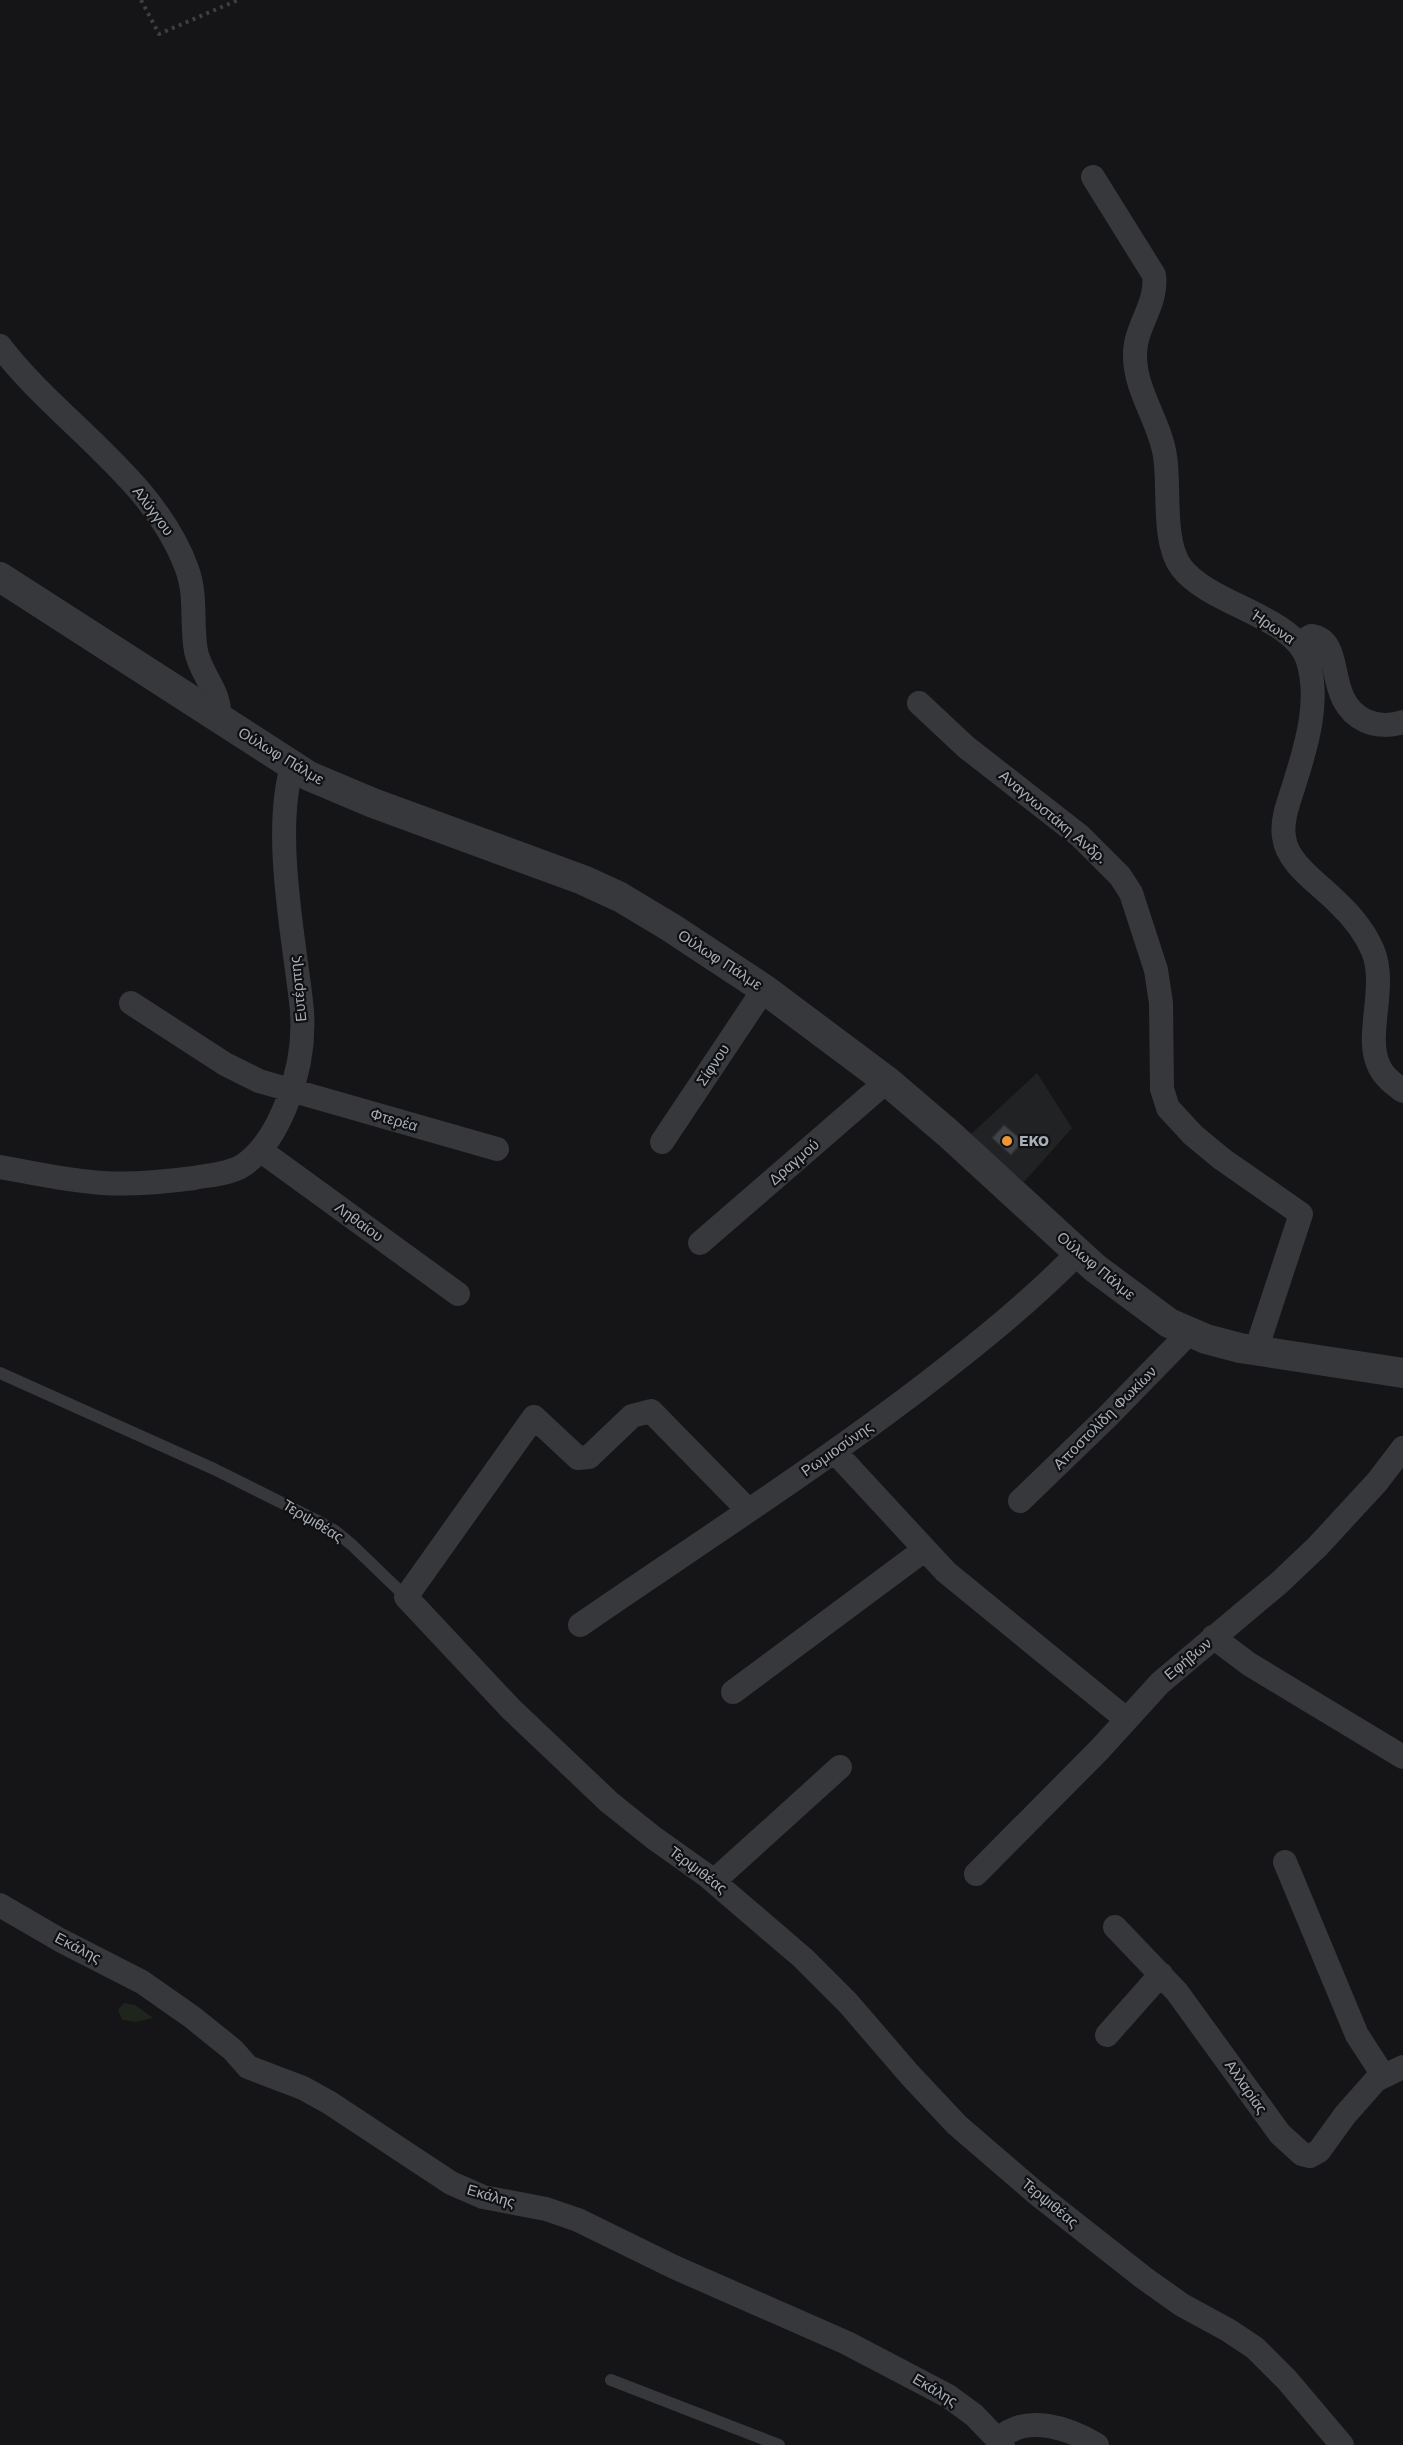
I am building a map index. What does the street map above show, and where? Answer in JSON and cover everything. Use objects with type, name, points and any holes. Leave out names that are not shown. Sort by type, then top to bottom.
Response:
[{"type":"street","name":"Ήρωνα","points":[[1093,177],[1154,275],[1155,291],[1138,336],[1134,358],[1165,456],[1169,522],[1176,560],[1197,583],[1268,621],[1299,644],[1307,658],[1311,674],[1311,715],[1304,754],[1286,816],[1284,840],[1293,859],[1348,913],[1370,945],[1379,973],[1374,1040],[1376,1059],[1382,1072],[1403,1091]]},
{"type":"street","name":"Αλύγγου","points":[[0,346],[35,387],[135,486],[173,538],[190,577],[196,652],[200,665],[219,701],[219,719]]},
{"type":"street","name":"Ούλωφ Πάλμε","points":[[0,577],[292,767],[373,803],[583,880],[620,897],[662,923],[764,988],[887,1081],[949,1134],[1078,1253],[1145,1307],[1189,1333],[1218,1343],[1256,1350],[1403,1372]]},
{"type":"street","points":[[1299,644],[1311,636],[1327,644],[1341,697],[1356,716],[1372,724],[1403,722]]},
{"type":"street","name":"Αναγνωστάκη Ανδρ.","points":[[919,703],[966,747],[1080,836],[1120,876],[1134,902],[1156,970],[1161,1003],[1161,1082],[1168,1108],[1192,1135],[1300,1214],[1256,1350]]},
{"type":"street","name":"Ευτέρπης","points":[[0,1167],[91,1182],[150,1183],[201,1177],[233,1170],[248,1162],[260,1150],[276,1127],[291,1091],[296,1076],[302,1025],[286,854],[285,797],[292,767]]},
{"type":"street","name":"Σίφνου","points":[[662,1142],[764,988]]},
{"type":"street","name":"Φτερέα","points":[[131,1003],[234,1068],[259,1081],[497,1149]]},
{"type":"street","name":"Δραγμού","points":[[700,1243],[887,1081]]},
{"type":"street","name":"Ληθαίου","points":[[260,1150],[458,1294]]},
{"type":"street","name":"Ρωμιοσύνης","points":[[580,1625],[835,1452],[1005,1322],[1078,1253]]},
{"type":"street","name":"Αποστολίδη Φωκίων","points":[[1020,1501],[1189,1333]]},
{"type":"street","points":[[406,1597],[534,1417],[578,1458],[589,1457],[632,1416],[651,1411],[748,1510]]},
{"type":"street","name":"Εφήβων","points":[[976,1874],[1100,1749],[1160,1683],[1279,1583],[1317,1547],[1372,1488],[1403,1448]]},
{"type":"street","points":[[835,1452],[946,1572],[1126,1719]]},
{"type":"street","points":[[733,1692],[924,1550]]},
{"type":"street","name":"Τερψιθέας","points":[[406,1597],[511,1709],[609,1802],[714,1881],[779,1936],[827,1981],[957,2125],[1036,2193],[1144,2278],[1182,2305],[1228,2330],[1260,2352],[1342,2445]]},
{"type":"street","points":[[1213,1637],[1250,1664],[1403,1757]]},
{"type":"street","points":[[714,1881],[840,1767]]},
{"type":"street","name":"Αλλαρίας","points":[[1115,1928],[1161,1974],[1208,2034],[1280,2134],[1302,2154],[1310,2156],[1319,2151],[1345,2115],[1371,2085],[1393,2071],[1357,2035],[1285,1862]]},
{"type":"street","name":"Εκάλης","points":[[0,1905],[60,1940],[142,1982],[192,2017],[232,2050],[248,2067],[303,2088],[330,2103],[451,2183],[483,2197],[546,2209],[578,2220],[674,2266],[847,2343],[948,2396],[974,2415],[1001,2442]]},
{"type":"street","points":[[1107,2035],[1161,1974]]},
{"type":"street","points":[[1001,2442],[1006,2433],[1046,2425],[1070,2430],[1097,2445]]},
{"type":"lane","name":"Τερψιθέας","points":[[0,1373],[203,1464],[314,1519],[335,1531],[352,1545],[406,1597]]},
{"type":"lane","points":[[611,2380],[780,2445]]},
{"type":"path","points":[[141,0],[159,34],[238,0]]},
{"type":"shaded area","points":[[1037,1073],[1072,1128],[1024,1182],[970,1135]]},
{"type":"shaded area","points":[[124,2003],[135,2005],[153,2018],[136,2022],[122,2020],[118,2010]]},
{"type":"building","points":[[1004,1125],[1023,1141],[1011,1155],[992,1138]]},
{"type":"place","name":"EKO","points":[[1007,1141]]}]
